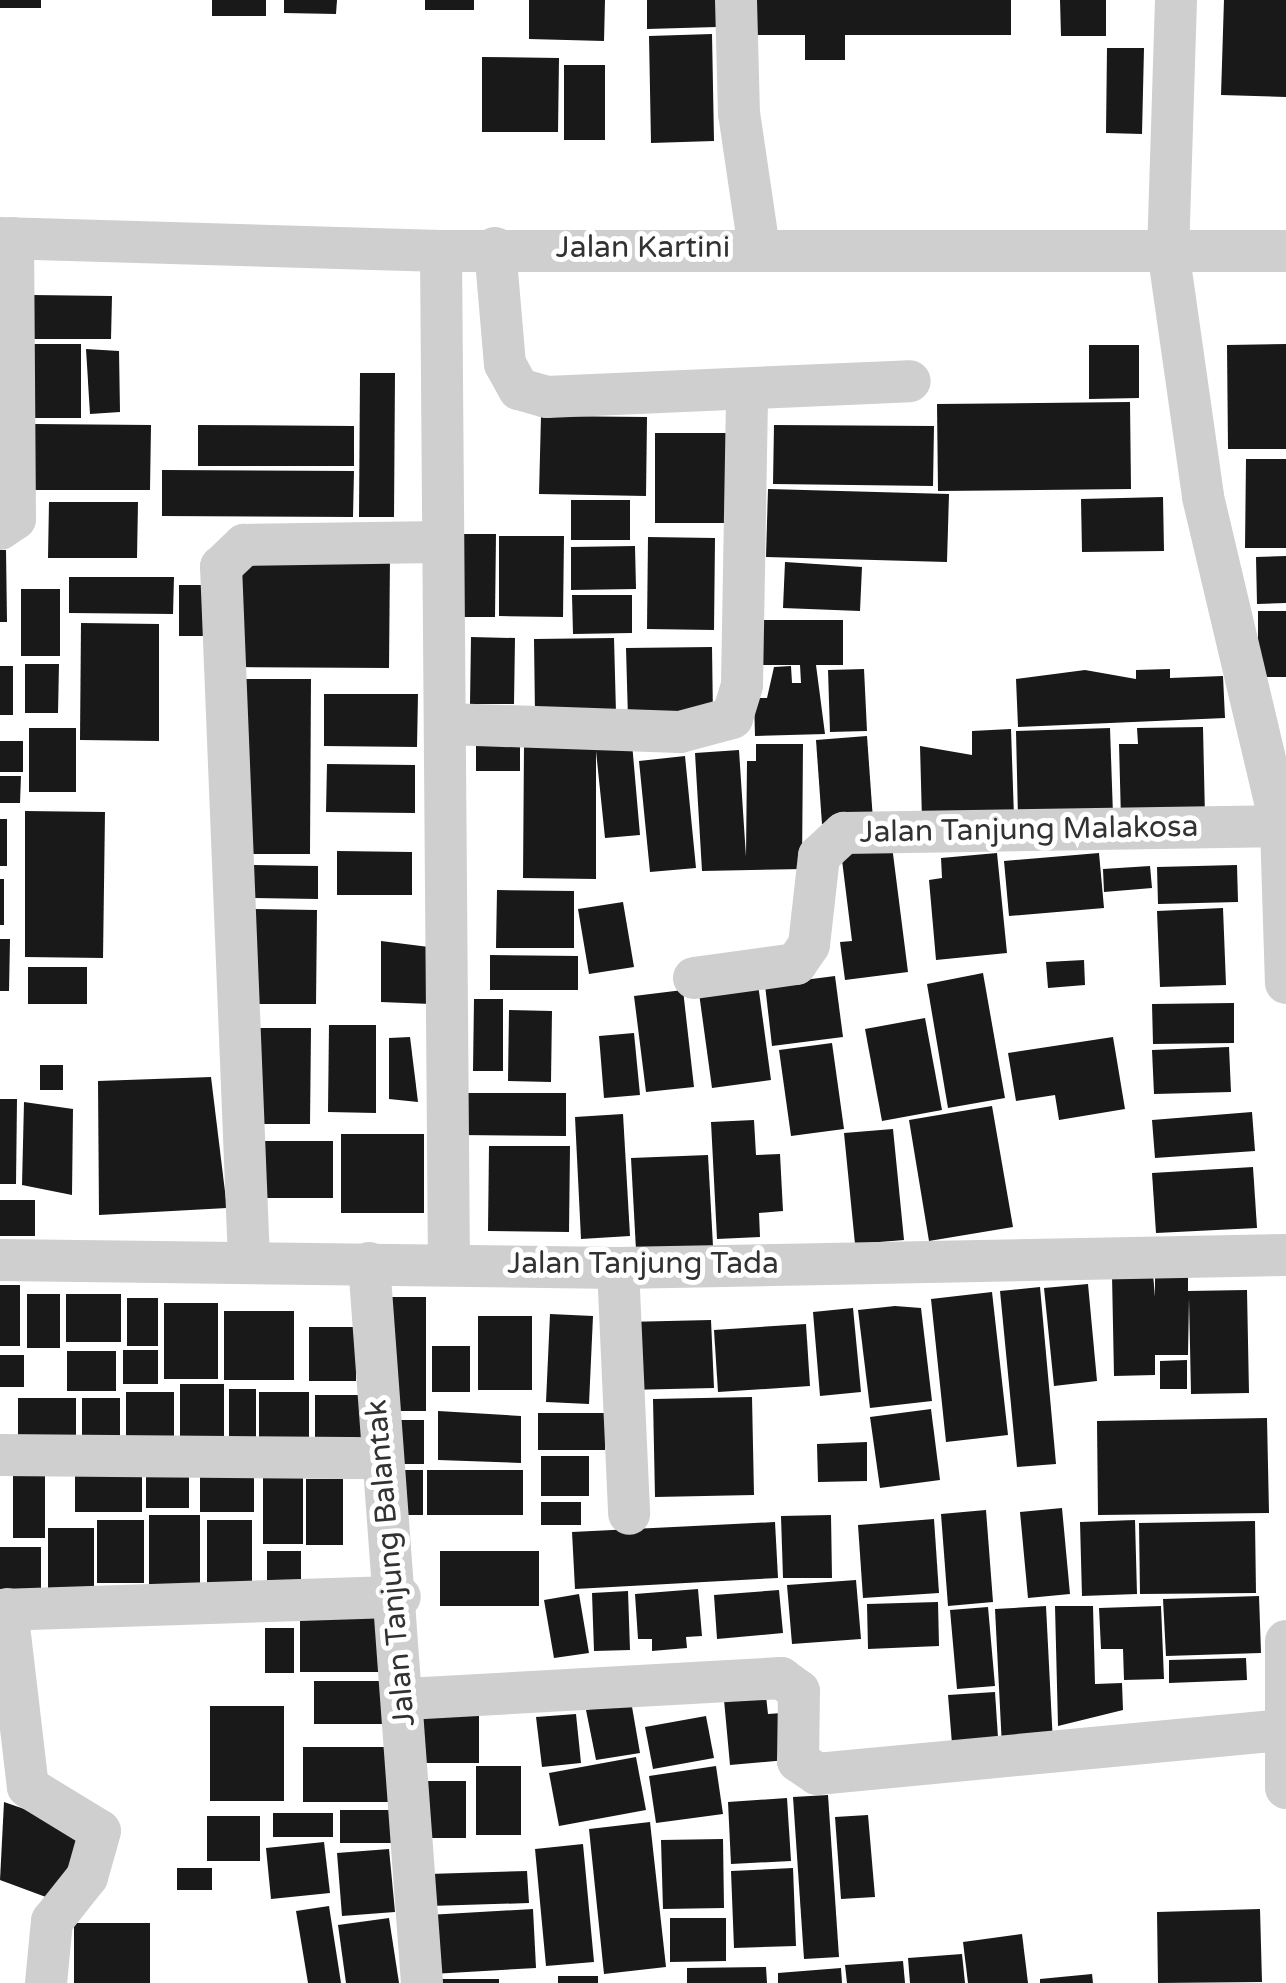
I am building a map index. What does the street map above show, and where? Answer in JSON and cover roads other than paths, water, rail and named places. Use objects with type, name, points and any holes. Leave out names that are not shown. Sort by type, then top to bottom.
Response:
[{"type":"street","points":[[736,0],[739,113],[758,248]]},
{"type":"street","points":[[1176,0],[1168,250],[1204,497],[1284,826],[1286,983]]},
{"type":"street","points":[[0,528],[15,519],[7,238]]},
{"type":"street","name":"Jalan Kartini","points":[[7,238],[441,250],[1286,251]]},
{"type":"street","points":[[495,248],[504,364],[519,389],[546,397],[910,381]]},
{"type":"street","points":[[441,250],[439,542],[448,724],[449,1265]]},
{"type":"street","points":[[448,724],[680,732],[732,718],[742,685],[747,389]]},
{"type":"street","points":[[249,1260],[220,567],[244,544],[439,542]]},
{"type":"street","name":"Jalan Tanjung Malakosa","points":[[694,978],[796,964],[809,946],[818,856],[844,833],[1284,826]]},
{"type":"street","name":"Jalan Tanjung Tada","points":[[0,1260],[249,1260],[618,1268],[1286,1256]]},
{"type":"street","name":"Jalan Tanjung Balantak","points":[[369,1263],[381,1458],[400,1597],[406,1699],[408,1878],[422,1983]]},
{"type":"street","points":[[618,1268],[629,1514]]},
{"type":"street","points":[[0,1454],[381,1458]]},
{"type":"street","points":[[46,1983],[52,1921],[87,1876],[100,1831],[28,1787],[4,1610],[400,1597]]},
{"type":"street","points":[[1286,1640],[1286,1788]]},
{"type":"street","points":[[406,1699],[795,1684],[798,1762],[818,1774],[1284,1730]]}]
